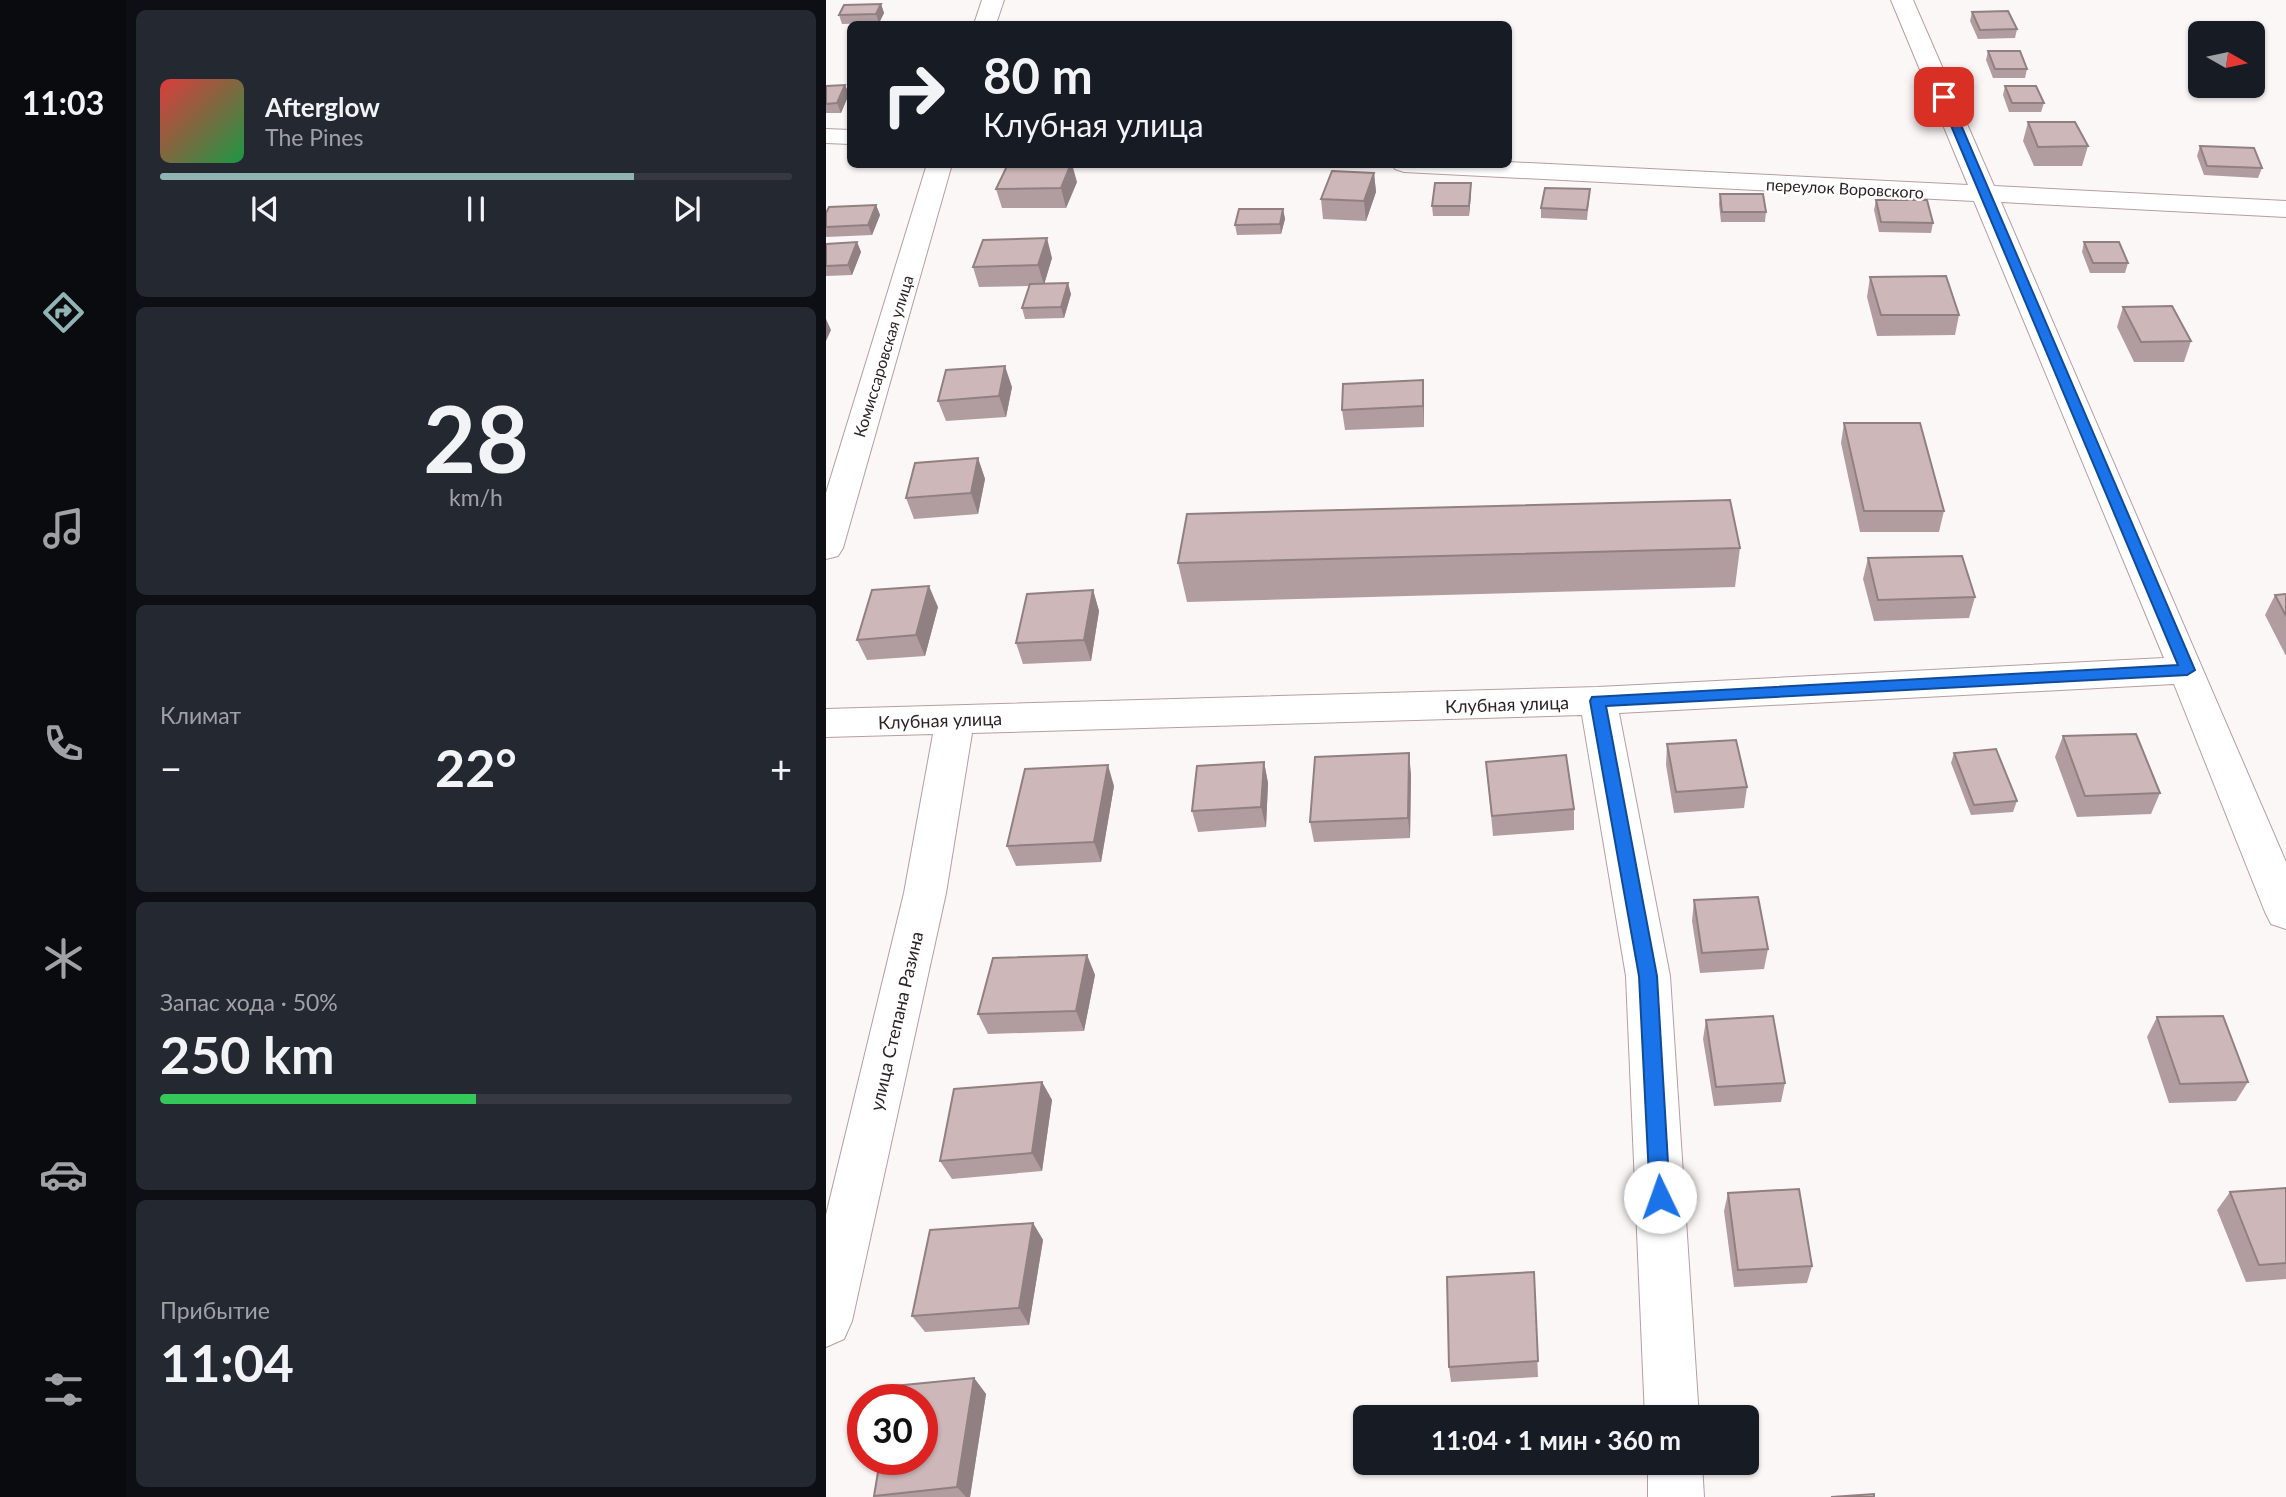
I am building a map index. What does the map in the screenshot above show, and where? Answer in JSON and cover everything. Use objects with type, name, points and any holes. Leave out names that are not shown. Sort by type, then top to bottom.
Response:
[{"type":"street","points":[[986,21],[993,0]]},
{"type":"street","points":[[1902,0],[2187,670],[2286,912]]},
{"type":"street","points":[[826,136],[847,136]]},
{"type":"street","name":"Комиссаровская улица","points":[[826,548],[939,168]]},
{"type":"street","name":"переулок Воровского","points":[[1479,168],[2286,209]]},
{"type":"street","name":"Клубная улица","points":[[826,723],[1598,701],[2187,670]]},
{"type":"street","points":[[1598,701],[1648,976],[1671,1405]]},
{"type":"street","name":"улица Степана Разина","points":[[826,1321],[925,893],[955,719]]},
{"type":"street","points":[[1675,1475],[1676,1497]]},
{"type":"building","points":[[881,4],[876,14],[839,15],[844,5]]},
{"type":"building","points":[[2008,11],[2017,29],[1980,30],[1972,12]]},
{"type":"building","points":[[1988,51],[2020,51],[2027,69],[1995,69]]},
{"type":"building","points":[[845,85],[837,103],[826,104],[826,86]]},
{"type":"building","points":[[2005,86],[2036,86],[2044,103],[2012,103]]},
{"type":"building","points":[[2028,122],[2075,122],[2088,146],[2038,147]]},
{"type":"building","points":[[2200,146],[2254,148],[2262,168],[2207,166]]},
{"type":"building","points":[[1006,168],[1069,168],[1061,188],[996,189]]},
{"type":"building","points":[[1332,171],[1374,173],[1364,201],[1321,199]]},
{"type":"building","points":[[1435,183],[1471,183],[1469,206],[1432,206]]},
{"type":"building","points":[[1545,188],[1590,189],[1587,210],[1541,208]]},
{"type":"building","points":[[1720,194],[1763,194],[1766,212],[1722,212]]},
{"type":"building","points":[[1876,200],[1927,200],[1933,223],[1881,222]]},
{"type":"building","points":[[876,205],[868,225],[826,227],[829,207]]},
{"type":"building","points":[[1239,209],[1283,209],[1280,224],[1235,225]]},
{"type":"building","points":[[1047,238],[1038,265],[973,267],[983,240]]},
{"type":"building","points":[[857,242],[848,265],[826,266],[826,244]]},
{"type":"building","points":[[2084,242],[2119,242],[2128,263],[2093,263]]},
{"type":"building","points":[[1946,276],[1959,315],[1881,315],[1870,277]]},
{"type":"building","points":[[1068,283],[1061,307],[1022,308],[1030,284]]},
{"type":"building","points":[[2172,306],[2191,341],[2141,342],[2123,307]]},
{"type":"building","points":[[1005,366],[999,396],[938,401],[946,370]]},
{"type":"building","points":[[1423,380],[1423,406],[1342,410],[1343,384]]},
{"type":"building","points":[[1844,423],[1920,423],[1944,511],[1864,511]]},
{"type":"building","points":[[978,458],[971,493],[906,498],[915,463]]},
{"type":"building","points":[[1730,500],[1740,548],[1178,563],[1187,514]]},
{"type":"building","points":[[1962,556],[1975,597],[1878,600],[1868,558]]},
{"type":"building","points":[[929,586],[916,635],[857,640],[872,590]]},
{"type":"building","points":[[1093,590],[1084,640],[1016,643],[1027,594]]},
{"type":"building","points":[[2286,594],[2286,616],[2275,595]]},
{"type":"building","points":[[2136,734],[2160,793],[2085,796],[2063,736]]},
{"type":"building","points":[[1736,740],[1747,787],[1676,792],[1667,744]]},
{"type":"building","points":[[1996,749],[2017,801],[1974,805],[1954,753]]},
{"type":"building","points":[[1409,753],[1408,818],[1310,822],[1315,757]]},
{"type":"building","points":[[1566,755],[1574,809],[1492,816],[1486,762]]},
{"type":"building","points":[[1264,762],[1261,807],[1192,811],[1197,766]]},
{"type":"building","points":[[1108,765],[1094,842],[1007,846],[1025,769]]},
{"type":"building","points":[[1758,897],[1768,949],[1702,953],[1694,900]]},
{"type":"building","points":[[1087,955],[1076,1011],[978,1014],[993,958]]},
{"type":"building","points":[[1773,1016],[1785,1083],[1716,1087],[1706,1020]]},
{"type":"building","points":[[2223,1016],[2248,1082],[2180,1084],[2157,1017]]},
{"type":"building","points":[[1042,1082],[1032,1153],[940,1161],[954,1089]]},
{"type":"building","points":[[2286,1188],[2286,1263],[2259,1265],[2230,1192]]},
{"type":"building","points":[[1799,1189],[1812,1266],[1738,1270],[1728,1193]]},
{"type":"building","points":[[1033,1223],[1019,1308],[912,1316],[930,1230]]},
{"type":"building","points":[[1534,1272],[1538,1361],[1449,1367],[1447,1277]]},
{"type":"building","points":[[974,1378],[957,1487],[874,1496],[878,1475],[938,1475],[938,1384],[914,1384]]},
{"type":"building","points":[[1874,1494],[1874,1497],[1831,1497]]},
{"type":"route","points":[[1660,1197],[1648,976],[1598,701],[2187,670],[1944,97]]}]
